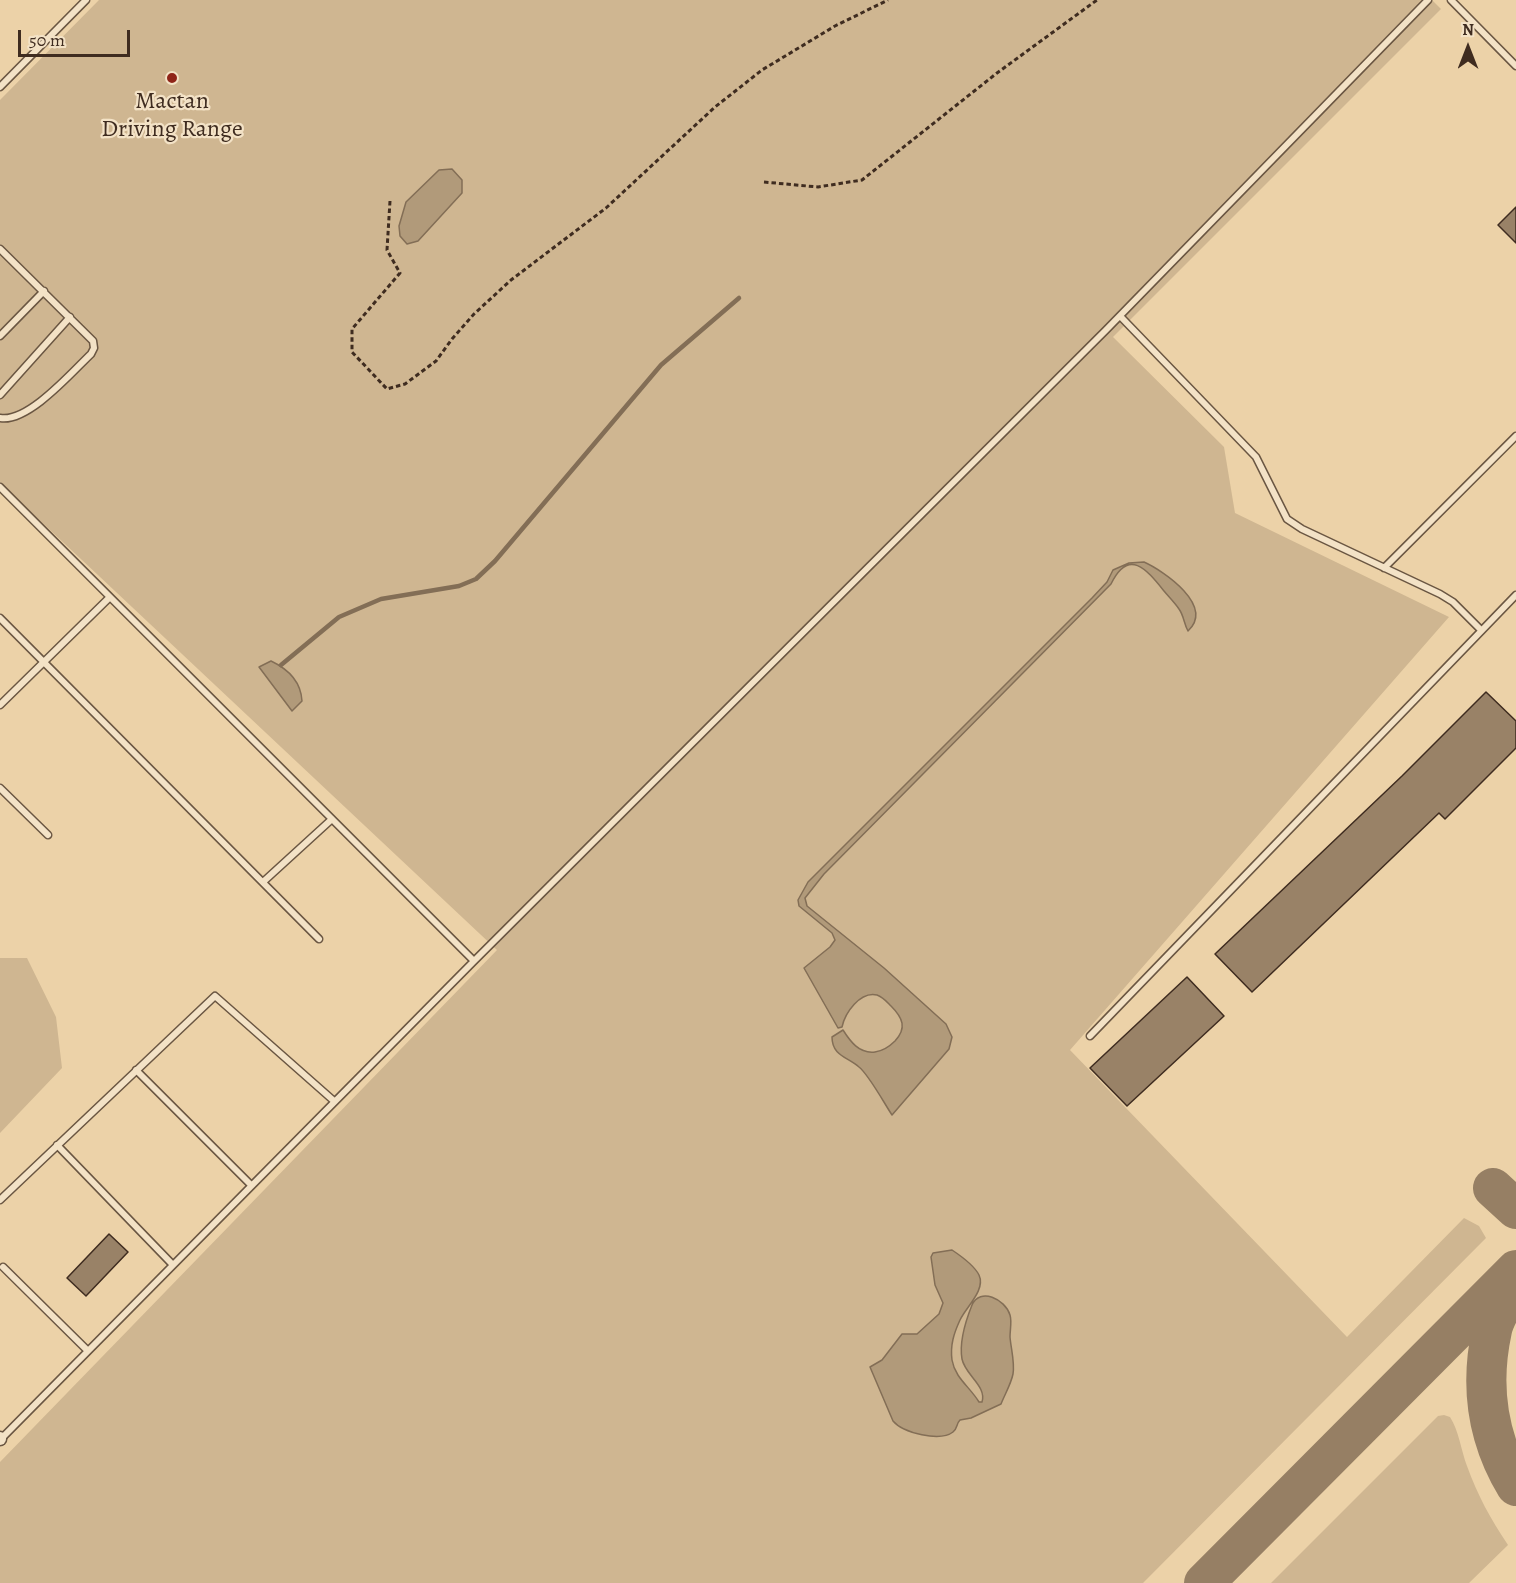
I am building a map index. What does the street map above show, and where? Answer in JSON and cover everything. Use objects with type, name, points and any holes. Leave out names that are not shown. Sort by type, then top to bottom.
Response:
[{"type":"lane","points":[[0,87],[87,0]]},
{"type":"lane","points":[[0,1439],[334,1101],[1120,316],[1428,0]]},
{"type":"lane","points":[[1451,0],[1516,66]]},
{"type":"lane","points":[[0,249],[93,341],[94,348],[91,354],[22,415],[0,418]]},
{"type":"lane","points":[[0,336],[44,291]]},
{"type":"lane","points":[[1120,316],[1256,457],[1287,519],[1302,529],[1440,594],[1453,602],[1481,630]]},
{"type":"lane","points":[[0,395],[70,317]]},
{"type":"lane","points":[[1384,568],[1516,436]]},
{"type":"lane","points":[[0,487],[474,961]]},
{"type":"lane","points":[[1090,1036],[1516,595]]},
{"type":"lane","points":[[0,705],[110,597]]},
{"type":"lane","points":[[0,618],[320,939]]},
{"type":"lane","points":[[0,788],[48,835]]},
{"type":"lane","points":[[263,882],[332,819]]},
{"type":"lane","points":[[0,1200],[215,996],[334,1101]]},
{"type":"lane","points":[[136,1070],[251,1185]]},
{"type":"lane","points":[[57,1145],[173,1265]]},
{"type":"lane","points":[[3,1267],[88,1351]]},
{"type":"path","points":[[390,201],[387,250],[400,273],[352,329],[352,352],[387,389],[405,384],[436,361],[474,314],[511,280],[606,208],[715,107],[762,70],[835,26],[888,0]]},
{"type":"path","points":[[764,182],[818,187],[862,180],[997,73],[1097,0]]},
{"type":"shaded area","points":[[99,0],[1432,0],[1441,9],[1113,337],[1224,447],[1235,513],[1449,617],[1070,1050],[1347,1337],[1464,1218],[1479,1226],[1486,1238],[1143,1583],[0,1583],[0,1462],[497,950],[0,483],[0,100]]},
{"type":"shaded area","points":[[452,169],[462,180],[462,193],[418,241],[407,244],[400,236],[399,226],[406,202],[439,170]]},
{"type":"shaded area","points":[[1144,562],[1163,573],[1184,590],[1195,611],[1195,621],[1188,631],[1179,609],[1145,570],[1131,564],[1124,567],[1111,584],[824,874],[805,898],[807,906],[884,968],[946,1024],[952,1037],[949,1049],[892,1115],[863,1071],[838,1052],[832,1037],[843,1030],[852,1042],[864,1051],[883,1050],[899,1036],[902,1027],[901,1019],[883,998],[871,995],[865,996],[854,1004],[842,1027],[838,1028],[804,968],[830,947],[835,940],[832,933],[799,906],[798,900],[808,882],[1092,598],[1107,582],[1113,570],[1129,563]]},
{"type":"shaded area","points":[[271,661],[288,672],[299,688],[302,701],[292,711],[259,667]]},
{"type":"shaded area","points":[[0,958],[27,958],[56,1017],[62,1068],[0,1133]]},
{"type":"shaded area","points":[[952,1250],[974,1268],[980,1281],[978,1292],[960,1320],[953,1339],[952,1360],[956,1372],[979,1402],[982,1402],[983,1396],[979,1386],[964,1365],[961,1346],[965,1324],[972,1305],[976,1300],[986,1296],[998,1300],[1010,1315],[1013,1374],[1001,1404],[971,1418],[960,1420],[955,1430],[947,1435],[922,1435],[905,1429],[893,1421],[870,1367],[882,1360],[902,1334],[917,1334],[939,1314],[943,1303],[935,1285],[931,1257],[933,1253]]},
{"type":"shaded area","points":[[1438,1416],[1450,1417],[1453,1422],[1476,1487],[1508,1545],[1469,1583],[1271,1583]]},
{"type":"building","points":[[1516,207],[1516,243],[1498,225]]},
{"type":"building","points":[[1486,692],[1516,721],[1516,748],[1445,819],[1439,813],[1252,992],[1215,954],[1402,776]]},
{"type":"building","points":[[1187,977],[1224,1016],[1127,1106],[1090,1068]]},
{"type":"building","points":[[109,1234],[128,1252],[86,1296],[67,1278]]},
{"type":"waterway","points":[[281,665],[339,617],[381,599],[459,586],[476,579],[495,561],[661,365],[739,298]]},
{"type":"taxiway","points":[[1493,1188],[1516,1209]]},
{"type":"taxiway","points":[[1204,1583],[1516,1270]]},
{"type":"taxiway","points":[[1514,1285],[1498,1313],[1492,1330],[1488,1351],[1487,1391],[1492,1430],[1506,1468],[1516,1486]]},
{"type":"place","name":"Mactan Driving Range","points":[[172,78]]}]
